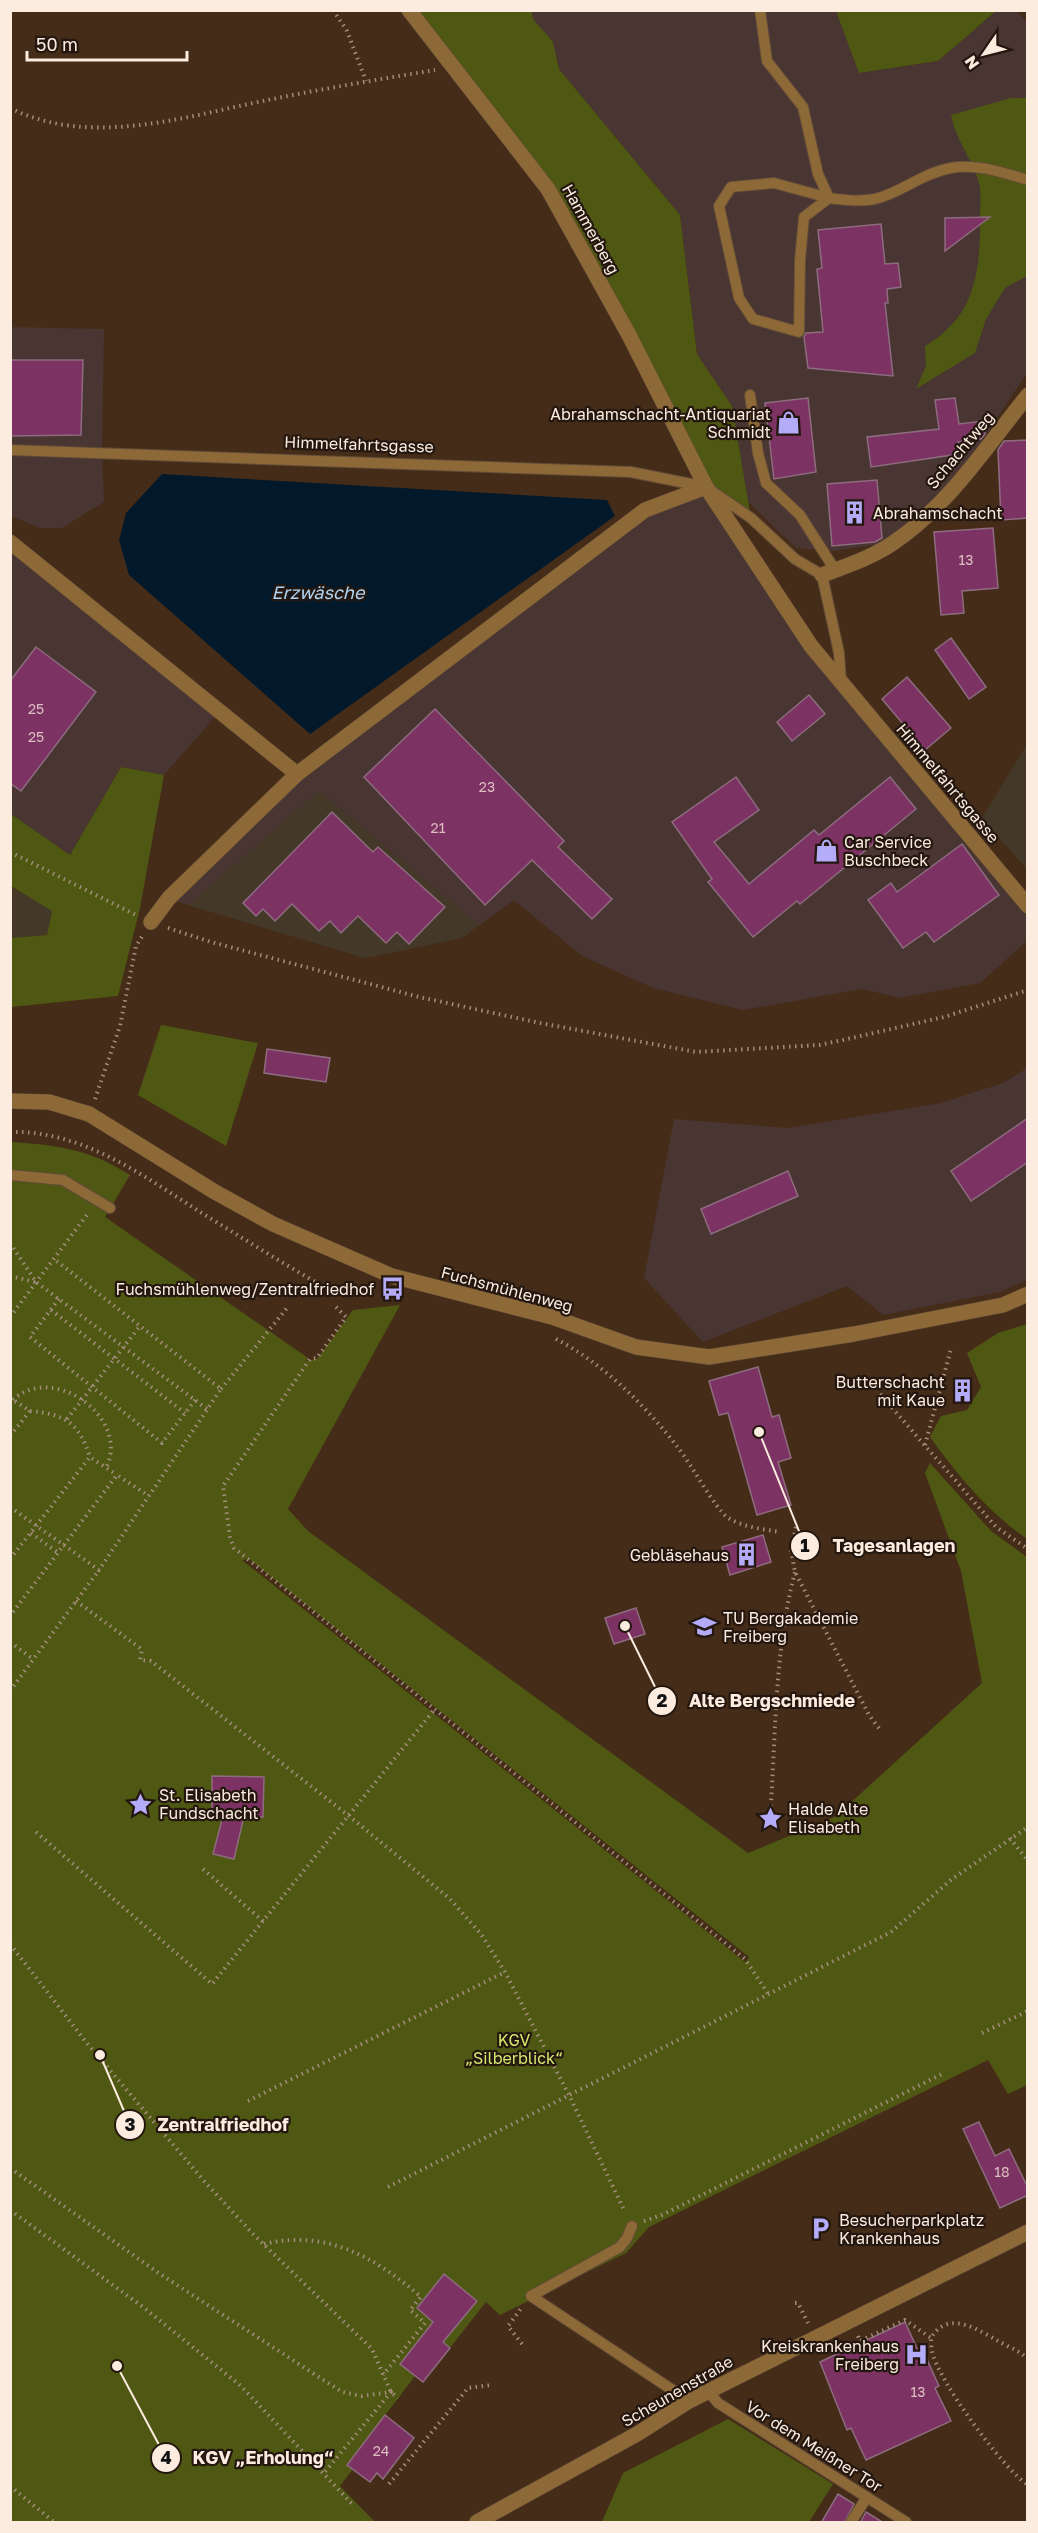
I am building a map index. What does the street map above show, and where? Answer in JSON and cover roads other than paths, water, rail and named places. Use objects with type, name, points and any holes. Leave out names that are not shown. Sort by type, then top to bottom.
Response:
[{"type":"street","name":"Hammerberg","points":[[409,10],[548,189],[629,336],[705,487]]},
{"type":"street","name":"Schachtweg","points":[[828,572],[871,555],[894,542],[949,494],[1028,395]]},
{"type":"street","name":"Himmelfahrtsgasse","points":[[705,487],[811,646],[1028,906]]},
{"type":"street","points":[[151,922],[176,890],[297,774],[645,510],[705,487]]},
{"type":"street","points":[[10,542],[297,774]]},
{"type":"street","name":"Fuchsmühlenweg","points":[[10,1101],[49,1102],[89,1114],[215,1192],[273,1224],[392,1276],[552,1317],[636,1347],[710,1357],[854,1334],[1003,1305],[1028,1294]]},
{"type":"street","name":"Scheunenstraße","points":[[477,2523],[637,2434],[689,2401],[849,2319],[1028,2232]]},
{"type":"lane","points":[[760,10],[767,61],[803,107],[818,174],[829,198]]},
{"type":"lane","points":[[829,198],[804,217],[800,260],[799,332],[753,319],[739,298],[719,206],[731,187],[774,183],[849,201],[875,199],[920,177],[953,167],[994,170],[1028,180]]},
{"type":"lane","points":[[750,395],[758,453],[766,483],[800,515],[828,572],[841,683]]},
{"type":"lane","name":"Himmelfahrtsgasse","points":[[10,450],[631,472],[705,487],[751,518],[795,560],[828,572]]},
{"type":"lane","points":[[10,1175],[63,1180],[110,1208]]},
{"type":"lane","points":[[632,2226],[620,2247],[531,2296],[689,2401]]},
{"type":"lane","name":"Vor dem Meißner Tor","points":[[708,2391],[718,2403],[906,2523]]},
{"type":"lane","points":[[851,2523],[867,2497]]},
{"type":"water","name":"Erzwäsche","points":[[162,474],[607,500],[615,516],[310,734],[129,575],[119,540],[126,513]]},
{"type":"place","name":"Abrahamschacht-Antiquariat Schmidt","points":[[789,423]]},
{"type":"place","name":"Abrahamschacht","points":[[855,513]]},
{"type":"place","name":"Car Service Buschbeck","points":[[826,851]]},
{"type":"place","name":"Fuchsmühlenweg/Zentralfriedhof","points":[[392,1289]]},
{"type":"place","name":"Butterschacht mit Kaue","points":[[963,1391]]},
{"type":"place","name":"Tagesanlagen","points":[[759,1432]]},
{"type":"place","name":"Gebläsehaus","points":[[747,1555]]},
{"type":"place","name":"Alte Bergschmiede","points":[[625,1626]]},
{"type":"place","name":"TU Bergakademie Freiberg","points":[[705,1627]]},
{"type":"place","name":"St. Elisabeth Fundschacht","points":[[141,1804]]},
{"type":"place","name":"Halde Alte Elisabeth","points":[[770,1818]]},
{"type":"place","name":"Zentralfriedhof","points":[[100,2055]]},
{"type":"place","name":"Besucherparkplatz Krankenhaus","points":[[821,2229]]},
{"type":"place","name":"Kreiskrankenhaus Freiberg","points":[[917,2355]]},
{"type":"place","name":"KGV „Erholung“","points":[[117,2366]]},
{"type":"park label","name":"KGV „Silberblick“","points":[[514,2049]]}]
